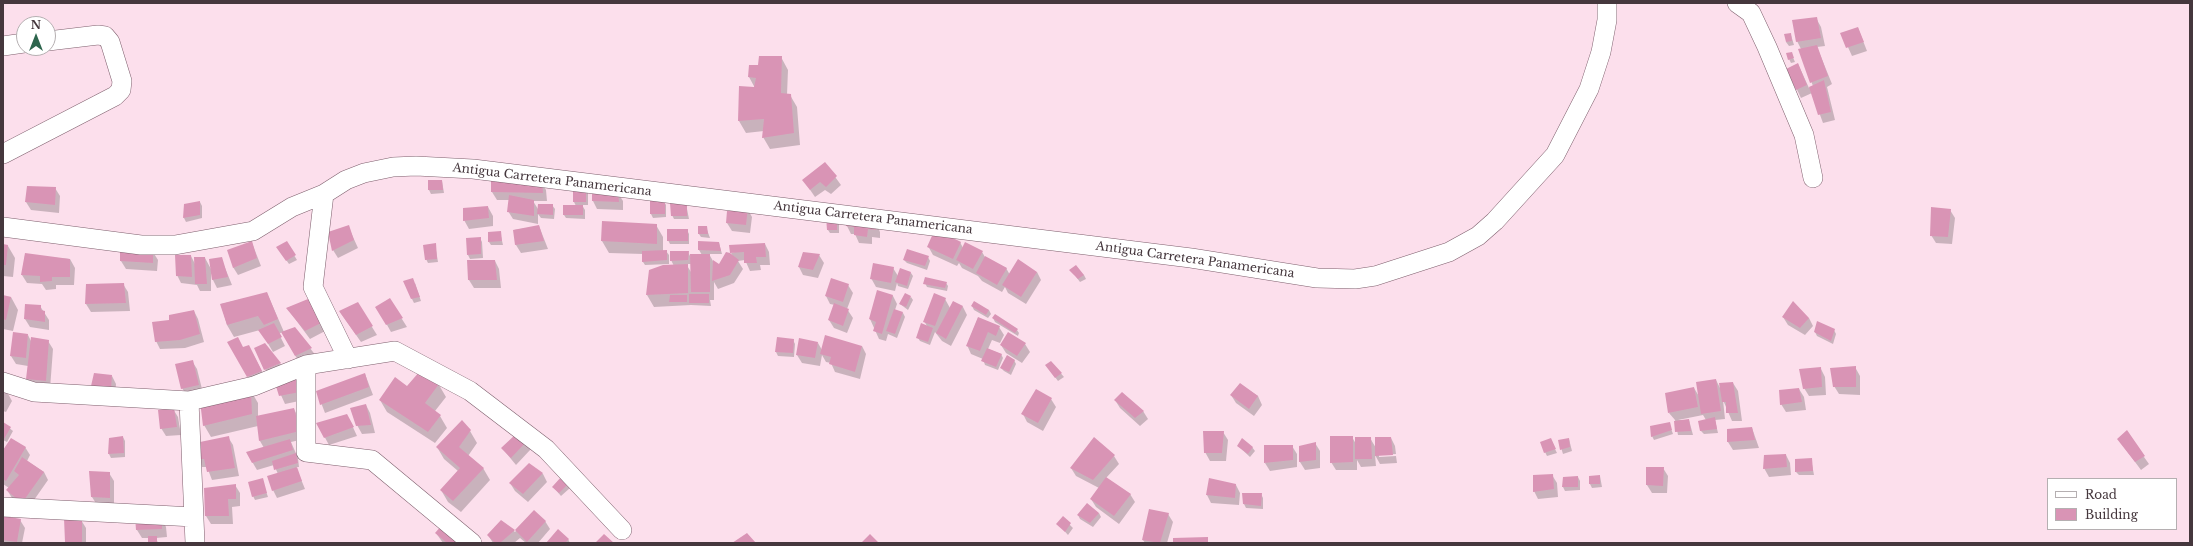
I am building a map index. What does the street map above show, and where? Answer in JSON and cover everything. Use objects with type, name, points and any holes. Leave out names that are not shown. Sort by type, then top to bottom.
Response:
[{"type":"street","name":"Antigua Carretera Panamericana","points":[[3,227],[141,245],[175,246],[253,231],[292,207],[324,194],[346,180],[364,173],[393,167],[416,166],[473,170],[1191,258],[1317,278],[1336,280],[1362,278],[1375,276],[1449,252],[1478,236],[1495,221],[1555,155],[1589,89],[1601,52],[1607,20],[1607,3]]},
{"type":"street","points":[[1736,3],[1751,13],[1767,47],[1804,135],[1813,178]]},
{"type":"street","points":[[3,154],[95,107],[115,96],[121,90],[122,81],[110,42],[105,36],[98,35],[56,40]]},
{"type":"street","points":[[3,46],[16,44]]},
{"type":"street","points":[[324,194],[313,287],[348,359]]},
{"type":"street","points":[[3,382],[34,392],[189,401],[254,386],[306,365],[395,351],[470,391],[546,449],[622,530]]},
{"type":"street","points":[[306,365],[306,452],[372,460],[472,543]]},
{"type":"street","points":[[189,401],[195,543]]},
{"type":"street","points":[[3,507],[194,517]]},
{"type":"building","points":[[1817,17],[1821,38],[1796,42],[1792,20]]},
{"type":"building","points":[[1858,27],[1864,42],[1846,48],[1840,33]]},
{"type":"building","points":[[1791,33],[1792,41],[1786,42],[1784,34]]},
{"type":"building","points":[[1817,45],[1828,76],[1810,83],[1798,49]]},
{"type":"building","points":[[1792,52],[1794,58],[1788,60],[1786,53]]},
{"type":"building","points":[[759,56],[782,56],[781,93],[791,94],[794,133],[762,138],[764,119],[738,121],[739,86],[754,87],[756,78],[748,77],[749,65],[758,65]]},
{"type":"building","points":[[1798,63],[1807,85],[1796,90],[1786,69]]},
{"type":"building","points":[[1824,80],[1831,112],[1818,115],[1809,87]]},
{"type":"building","points":[[825,162],[837,176],[826,187],[820,182],[810,190],[802,180]]},
{"type":"building","points":[[491,175],[542,180],[543,193],[491,192]]},
{"type":"building","points":[[428,180],[442,180],[443,190],[428,190]]},
{"type":"building","points":[[573,184],[586,185],[586,202],[573,202]]},
{"type":"building","points":[[27,186],[56,187],[55,205],[25,202]]},
{"type":"building","points":[[592,190],[618,192],[619,202],[592,201]]},
{"type":"building","points":[[509,195],[534,200],[534,216],[507,212]]},
{"type":"building","points":[[650,200],[665,200],[665,214],[650,214]]},
{"type":"building","points":[[200,201],[200,215],[183,218],[184,204]]},
{"type":"building","points":[[670,203],[687,203],[687,216],[671,216]]},
{"type":"building","points":[[538,204],[553,204],[553,215],[537,214]]},
{"type":"building","points":[[563,205],[583,205],[583,215],[563,215]]},
{"type":"building","points":[[488,206],[489,218],[463,221],[463,208]]},
{"type":"building","points":[[734,206],[748,207],[746,225],[726,223],[727,211],[733,211]]},
{"type":"building","points":[[1931,207],[1951,209],[1948,237],[1930,236]]},
{"type":"building","points":[[826,217],[837,217],[837,230],[827,230]]},
{"type":"building","points":[[846,219],[876,223],[876,230],[868,229],[867,237],[854,235],[854,227],[846,226]]},
{"type":"building","points":[[602,221],[657,224],[657,244],[601,241]]},
{"type":"building","points":[[349,225],[354,240],[332,251],[328,232]]},
{"type":"building","points":[[539,225],[544,241],[515,245],[513,230]]},
{"type":"building","points":[[698,226],[707,226],[708,234],[698,234]]},
{"type":"building","points":[[667,229],[688,229],[688,241],[667,241]]},
{"type":"building","points":[[935,229],[961,242],[953,259],[927,247]]},
{"type":"building","points":[[501,231],[502,241],[488,242],[488,232]]},
{"type":"building","points":[[481,237],[481,254],[467,255],[466,238]]},
{"type":"building","points":[[252,241],[257,258],[233,268],[227,250]]},
{"type":"building","points":[[287,241],[296,255],[286,261],[276,247]]},
{"type":"building","points":[[698,241],[719,242],[721,251],[698,250]]},
{"type":"building","points":[[965,242],[983,251],[973,269],[956,260]]},
{"type":"building","points":[[436,243],[437,259],[425,260],[423,245]]},
{"type":"building","points":[[765,243],[766,257],[756,257],[757,263],[744,263],[744,252],[730,253],[729,245]]},
{"type":"building","points":[[3,244],[8,245],[6,265],[3,265]]},
{"type":"building","points":[[907,249],[929,256],[925,266],[903,260]]},
{"type":"building","points":[[120,250],[153,251],[153,263],[120,261]]},
{"type":"building","points":[[667,250],[667,260],[642,262],[642,251]]},
{"type":"building","points":[[670,251],[689,251],[688,260],[670,261]]},
{"type":"building","points":[[726,252],[730,253],[739,260],[730,275],[712,281],[713,260],[719,264]]},
{"type":"building","points":[[803,252],[820,254],[813,270],[798,267]]},
{"type":"building","points":[[25,253],[70,259],[70,277],[52,277],[52,281],[40,282],[40,276],[21,275]]},
{"type":"building","points":[[690,254],[710,254],[710,292],[691,292]]},
{"type":"building","points":[[175,255],[191,255],[192,277],[176,276]]},
{"type":"building","points":[[985,256],[1007,268],[997,285],[976,273]]},
{"type":"building","points":[[194,257],[205,257],[207,284],[195,284]]},
{"type":"building","points":[[222,257],[228,277],[212,280],[209,259]]},
{"type":"building","points":[[1018,259],[1037,272],[1021,297],[1002,285]]},
{"type":"building","points":[[467,260],[495,260],[497,280],[468,280]]},
{"type":"building","points":[[873,263],[894,267],[891,283],[870,279]]},
{"type":"building","points":[[688,264],[688,293],[646,295],[649,270],[663,265]]},
{"type":"building","points":[[1076,265],[1084,275],[1078,279],[1069,270]]},
{"type":"building","points":[[900,268],[911,272],[907,286],[895,282]]},
{"type":"building","points":[[925,277],[947,282],[945,288],[923,284]]},
{"type":"building","points":[[413,278],[420,297],[411,299],[403,281]]},
{"type":"building","points":[[831,278],[849,284],[843,302],[825,296]]},
{"type":"building","points":[[124,283],[126,303],[85,304],[86,284]]},
{"type":"building","points":[[877,290],[893,295],[882,334],[873,331],[876,322],[869,319]]},
{"type":"building","points":[[267,292],[278,319],[264,325],[258,316],[227,325],[220,304]]},
{"type":"building","points":[[905,293],[911,296],[906,307],[899,304]]},
{"type":"building","points":[[934,293],[946,298],[935,326],[923,322]]},
{"type":"building","points":[[689,294],[709,294],[709,303],[689,303]]},
{"type":"building","points":[[3,295],[11,297],[6,320],[3,319]]},
{"type":"building","points":[[670,295],[687,295],[687,302],[669,302]]},
{"type":"building","points":[[390,298],[403,318],[386,325],[375,307]]},
{"type":"building","points":[[308,299],[323,322],[305,331],[286,308]]},
{"type":"building","points":[[953,301],[963,306],[946,339],[936,333]]},
{"type":"building","points":[[974,301],[989,310],[986,315],[971,306]]},
{"type":"building","points":[[1793,301],[1809,318],[1800,328],[1782,317]]},
{"type":"building","points":[[358,302],[373,326],[356,335],[339,311]]},
{"type":"building","points":[[834,303],[849,309],[843,326],[828,320]]},
{"type":"building","points":[[25,304],[41,305],[41,310],[45,311],[45,322],[24,319]]},
{"type":"building","points":[[894,309],[903,312],[895,334],[886,331]]},
{"type":"building","points":[[194,310],[200,334],[180,340],[155,342],[152,322],[169,320],[169,315]]},
{"type":"building","points":[[995,314],[1018,329],[1015,333],[992,318]]},
{"type":"building","points":[[978,317],[1000,326],[996,336],[988,332],[980,351],[966,346]]},
{"type":"building","points":[[1817,321],[1835,329],[1831,341],[1814,332]]},
{"type":"building","points":[[274,323],[282,337],[268,344],[258,330]]},
{"type":"building","points":[[921,323],[933,328],[928,342],[916,338]]},
{"type":"building","points":[[295,327],[312,348],[295,356],[281,332]]},
{"type":"building","points":[[13,332],[28,334],[26,358],[10,356]]},
{"type":"building","points":[[1008,332],[1026,343],[1017,356],[1000,345]]},
{"type":"building","points":[[825,335],[862,346],[855,372],[829,364],[831,357],[820,354]]},
{"type":"building","points":[[31,337],[49,340],[46,381],[26,379]]},
{"type":"building","points":[[238,337],[243,347],[249,345],[262,371],[247,377],[227,342]]},
{"type":"building","points":[[777,337],[794,339],[793,353],[775,352]]},
{"type":"building","points":[[799,338],[818,342],[815,358],[796,355]]},
{"type":"building","points":[[265,343],[281,363],[264,370],[254,348]]},
{"type":"building","points":[[987,348],[1002,354],[996,367],[981,361]]},
{"type":"building","points":[[1007,355],[1015,360],[1009,372],[1000,368]]},
{"type":"building","points":[[193,360],[199,385],[181,389],[175,364]]},
{"type":"building","points":[[1051,361],[1062,373],[1055,378],[1045,365]]},
{"type":"building","points":[[1856,366],[1856,387],[1833,387],[1830,368]]},
{"type":"building","points":[[1821,367],[1822,387],[1803,389],[1799,369]]},
{"type":"building","points":[[420,371],[439,384],[425,403],[441,415],[428,432],[379,400],[395,377],[407,386]]},
{"type":"building","points":[[94,373],[112,375],[111,389],[91,386]]},
{"type":"building","points":[[365,373],[369,387],[320,405],[316,391]]},
{"type":"building","points":[[297,375],[300,392],[279,396],[275,383]]},
{"type":"building","points":[[1716,379],[1721,411],[1701,414],[1696,382]]},
{"type":"building","points":[[1733,382],[1738,413],[1726,413],[1726,402],[1722,402],[1719,383]]},
{"type":"building","points":[[1240,383],[1258,396],[1249,409],[1230,395]]},
{"type":"building","points":[[1694,387],[1698,407],[1668,413],[1665,393]]},
{"type":"building","points":[[1799,388],[1802,402],[1780,405],[1779,390]]},
{"type":"building","points":[[1036,389],[1052,398],[1038,423],[1021,414]]},
{"type":"building","points":[[251,390],[252,414],[203,426],[200,401]]},
{"type":"building","points":[[1122,392],[1144,411],[1135,418],[1114,400]]},
{"type":"building","points":[[366,404],[371,425],[356,426],[350,408]]},
{"type":"building","points":[[174,408],[177,427],[160,429],[158,410]]},
{"type":"building","points":[[294,408],[300,431],[259,441],[256,416]]},
{"type":"building","points":[[347,414],[354,427],[324,438],[316,423]]},
{"type":"building","points":[[1715,417],[1717,429],[1700,431],[1698,421]]},
{"type":"building","points":[[1689,419],[1691,431],[1675,432],[1674,421]]},
{"type":"building","points":[[462,420],[471,430],[459,447],[484,468],[453,501],[440,490],[460,468],[436,447]]},
{"type":"building","points":[[3,422],[11,427],[4,439],[3,438]]},
{"type":"building","points":[[1670,422],[1672,430],[1651,437],[1650,426]]},
{"type":"building","points":[[1752,427],[1755,440],[1727,442],[1727,429]]},
{"type":"building","points":[[2127,430],[2145,456],[2135,462],[2117,439]]},
{"type":"building","points":[[1203,431],[1224,431],[1222,453],[1204,453]]},
{"type":"building","points":[[516,434],[527,441],[511,458],[501,448]]},
{"type":"building","points":[[123,436],[124,453],[108,454],[109,438]]},
{"type":"building","points":[[229,436],[235,468],[207,472],[204,459],[197,459],[195,450],[201,450],[200,442]]},
{"type":"building","points":[[1330,436],[1353,436],[1353,462],[1330,463]]},
{"type":"building","points":[[1094,437],[1115,455],[1093,480],[1070,468]]},
{"type":"building","points":[[1355,437],[1371,437],[1372,459],[1355,459]]},
{"type":"building","points":[[1375,437],[1391,437],[1393,455],[1375,456]]},
{"type":"building","points":[[11,438],[26,447],[6,481],[3,479],[3,450]]},
{"type":"building","points":[[1242,438],[1253,447],[1248,454],[1237,446]]},
{"type":"building","points":[[1551,438],[1556,449],[1544,453],[1540,442]]},
{"type":"building","points":[[1569,438],[1570,447],[1560,450],[1558,440]]},
{"type":"building","points":[[290,439],[293,450],[252,463],[246,452]]},
{"type":"building","points":[[1316,442],[1316,460],[1299,462],[1299,446]]},
{"type":"building","points":[[1264,445],[1293,445],[1293,460],[1264,463]]},
{"type":"building","points":[[296,453],[298,463],[274,470],[272,461]]},
{"type":"building","points":[[1786,454],[1787,467],[1763,469],[1764,455]]},
{"type":"building","points":[[22,457],[44,472],[22,503],[6,490],[19,475],[14,471]]},
{"type":"building","points":[[1812,458],[1813,471],[1795,472],[1795,459]]},
{"type":"building","points":[[529,463],[543,473],[523,494],[509,483]]},
{"type":"building","points":[[297,467],[302,481],[272,491],[267,476]]},
{"type":"building","points":[[1646,467],[1664,467],[1663,486],[1646,485]]},
{"type":"building","points":[[89,471],[110,472],[110,498],[91,497]]},
{"type":"building","points":[[1553,474],[1554,489],[1533,492],[1533,475]]},
{"type":"building","points":[[1600,475],[1600,484],[1589,484],[1589,476]]},
{"type":"building","points":[[562,476],[569,483],[559,493],[552,487]]},
{"type":"building","points":[[1578,476],[1578,487],[1562,487],[1563,477]]},
{"type":"building","points":[[1106,477],[1131,494],[1114,516],[1090,499]]},
{"type":"building","points":[[263,478],[267,493],[252,497],[248,482]]},
{"type":"building","points":[[1209,478],[1236,484],[1235,498],[1206,495]]},
{"type":"building","points":[[236,484],[236,499],[228,499],[229,516],[205,516],[204,488]]},
{"type":"building","points":[[1242,493],[1262,493],[1261,506],[1243,504]]},
{"type":"building","points":[[1087,503],[1099,513],[1090,523],[1077,515]]},
{"type":"building","points":[[1149,509],[1169,513],[1160,543],[1142,540]]},
{"type":"building","points":[[534,510],[546,521],[527,542],[515,530]]},
{"type":"building","points":[[3,511],[4,516],[21,519],[17,542],[3,540]]},
{"type":"building","points":[[135,516],[162,517],[162,529],[136,530]]},
{"type":"building","points":[[1063,516],[1071,523],[1065,532],[1056,524]]},
{"type":"building","points":[[64,518],[82,519],[82,543],[65,542]]},
{"type":"building","points":[[501,520],[515,530],[500,543],[495,543],[487,535]]},
{"type":"building","points":[[442,525],[463,543],[447,543],[435,533]]},
{"type":"building","points":[[558,529],[569,539],[565,543],[546,543]]},
{"type":"building","points":[[747,533],[756,543],[732,543]]},
{"type":"building","points":[[604,534],[614,543],[595,543]]},
{"type":"building","points":[[870,534],[879,543],[861,543]]},
{"type":"building","points":[[148,536],[157,536],[157,543],[148,543]]},
{"type":"building","points":[[1208,537],[1208,543],[1173,543],[1173,538]]}]
